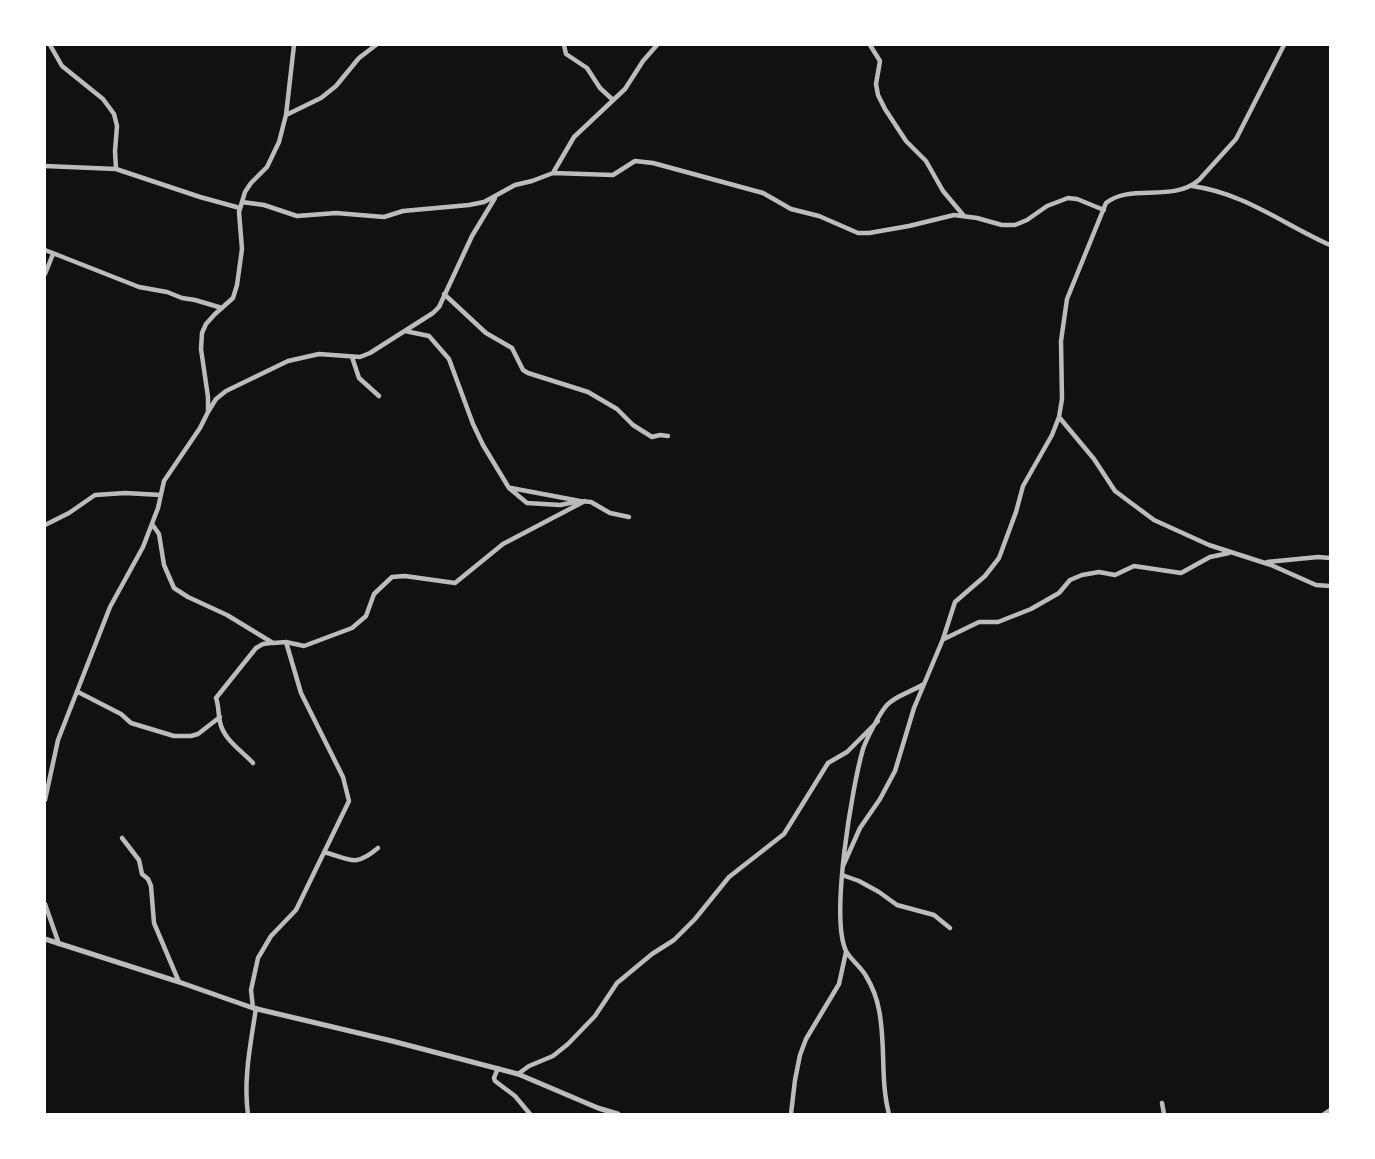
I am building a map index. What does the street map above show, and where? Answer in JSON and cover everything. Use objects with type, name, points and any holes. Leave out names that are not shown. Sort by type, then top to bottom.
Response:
[{"type":"street","points":[[50,45],[62,66],[103,99],[114,114],[117,126],[116,169]]},
{"type":"street","points":[[208,412],[201,338],[206,324],[233,298],[242,249],[241,205],[251,183],[267,166],[279,142],[286,115],[294,45]]},
{"type":"street","points":[[286,115],[321,98],[336,86],[359,58],[376,45]]},
{"type":"street","points":[[564,45],[566,54],[587,68],[600,88],[613,100]]},
{"type":"street","points":[[553,173],[574,137],[632,81],[643,61],[657,45]]},
{"type":"street","points":[[870,45],[880,61],[876,84],[885,109],[906,141],[926,161],[943,191],[964,216]]},
{"type":"street","points":[[843,866],[860,828],[880,799],[895,771],[903,739],[922,684],[943,639],[955,602],[985,576],[999,558],[1028,474],[1041,456],[1059,417],[1062,399],[1061,341],[1066,299],[1106,203],[1116,198],[1173,192],[1192,186],[1236,139],[1284,45]]},
{"type":"street","points":[[45,165],[116,169],[200,197],[241,205],[264,205],[297,216],[336,213],[384,218],[404,212],[469,205],[496,196],[515,185],[553,173],[613,175],[635,161],[653,163],[763,194],[791,209],[819,216],[858,233],[909,226],[946,216],[964,216],[1002,225],[1015,225],[1047,206],[1068,198],[1077,199],[1104,210]]},
{"type":"street","points":[[1192,186],[1213,190],[1259,207],[1300,231],[1330,245]]},
{"type":"street","points":[[45,800],[53,757],[110,607],[143,547],[168,474],[200,428],[216,399],[226,391],[288,361],[319,354],[360,357],[433,313],[439,307],[472,236],[496,196]]},
{"type":"street","points":[[45,250],[112,278],[222,308]]},
{"type":"street","points":[[45,274],[53,254]]},
{"type":"street","points":[[444,294],[486,333],[512,348],[523,370],[588,392],[617,409],[646,435],[668,436]]},
{"type":"street","points":[[405,331],[429,336],[449,359],[473,424],[509,488],[527,503],[560,505],[583,501]]},
{"type":"street","points":[[352,357],[359,378],[379,396]]},
{"type":"street","points":[[1059,417],[1094,459],[1114,491],[1170,529],[1316,585],[1330,586]]},
{"type":"street","points":[[509,488],[591,502],[610,513],[629,518]]},
{"type":"street","points":[[45,525],[100,494],[160,495]]},
{"type":"street","points":[[252,763],[228,737],[220,722],[217,697],[256,648],[267,642],[286,642],[304,646],[352,628],[366,616],[374,594],[392,577],[405,576],[455,583],[504,544],[583,501]]},
{"type":"street","points":[[152,524],[159,534],[164,565],[174,588],[227,615],[273,643]]},
{"type":"street","points":[[943,639],[979,622],[998,622],[1031,609],[1059,593],[1070,580],[1082,575],[1099,573],[1115,575],[1134,566],[1181,573],[1210,557],[1231,554]]},
{"type":"street","points":[[1261,562],[1330,558]]},
{"type":"street","points":[[248,1114],[248,1065],[255,1008],[251,990],[258,958],[271,936],[296,910],[350,797],[343,777],[302,693],[286,642]]},
{"type":"street","points":[[792,1114],[800,1055],[806,1039],[839,984],[846,951],[841,912],[842,875],[855,782],[864,747],[889,703],[922,684]]},
{"type":"street","points":[[78,693],[121,714],[131,723],[174,736],[198,734],[220,717]]},
{"type":"street","points":[[518,1074],[529,1066],[553,1056],[568,1044],[595,1016],[617,983],[652,954],[674,940],[695,919],[729,877],[784,834],[828,762],[847,752],[878,721]]},
{"type":"street","points":[[122,838],[139,860],[142,874],[151,886],[154,923],[179,982]]},
{"type":"street","points":[[324,852],[358,861],[378,848]]},
{"type":"street","points":[[842,875],[859,881],[897,905],[934,915],[950,928]]},
{"type":"street","points":[[45,904],[59,945]]},
{"type":"street","points":[[45,939],[300,1021],[392,1041],[518,1074],[598,1108],[618,1114]]},
{"type":"street","points":[[846,951],[866,976],[879,1008],[882,1032],[882,1078],[889,1114]]},
{"type":"street","points":[[498,1068],[495,1081],[515,1095],[530,1114]]},
{"type":"street","points":[[1162,1103],[1164,1114]]},
{"type":"street","points":[[1324,1114],[1330,1110]]}]
